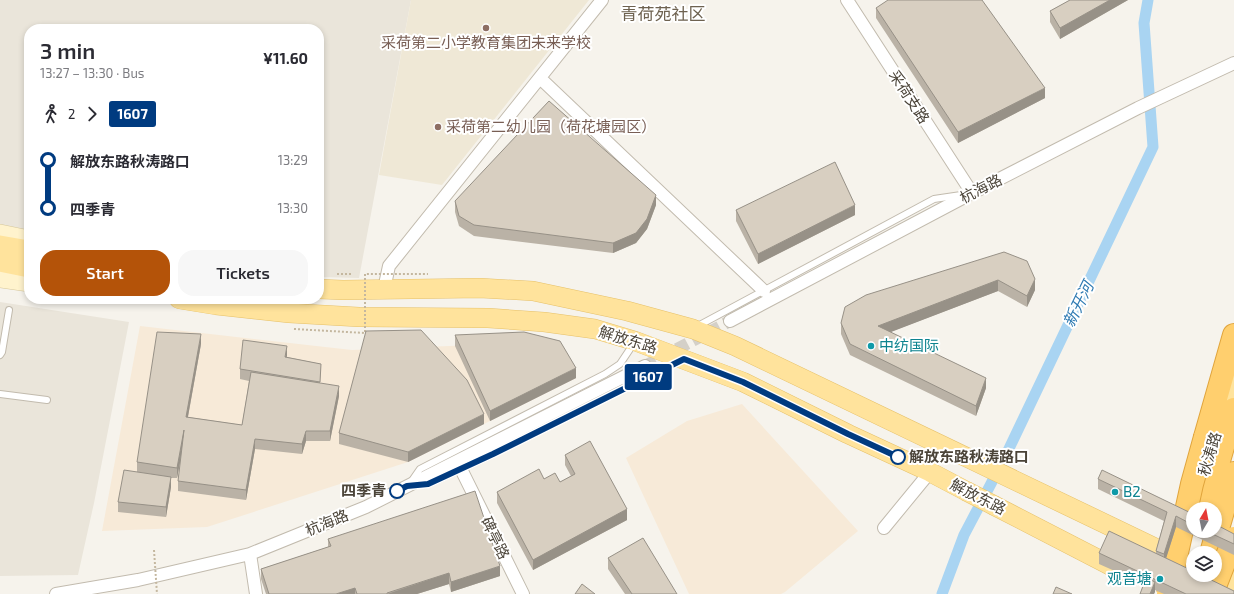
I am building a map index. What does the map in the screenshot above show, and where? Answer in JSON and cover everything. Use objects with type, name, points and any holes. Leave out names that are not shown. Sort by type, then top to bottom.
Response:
[{"type":"highway","points":[[1160,590],[1234,335]]},
{"type":"highway","points":[[1208,502],[1234,409]]},
{"type":"highway","points":[[1213,546],[1234,473]]},
{"type":"highway","points":[[1178,594],[1196,538]]},
{"type":"highway","points":[[1212,594],[1234,538]]},
{"type":"highway","points":[[1199,594],[1202,582]]},
{"type":"main road","points":[[0,233],[24,238]]},
{"type":"main road","points":[[0,245],[24,249]]},
{"type":"main road","points":[[0,262],[24,267]]},
{"type":"main road","points":[[0,279],[24,282]]},
{"type":"main road","name":"解放东路","points":[[324,289],[480,288],[533,291],[628,311],[693,329],[735,346],[1185,563]]},
{"type":"main road","name":"解放东路","points":[[210,304],[297,314],[359,317],[488,318],[544,322],[595,329],[635,341],[743,382],[848,434],[930,472],[1160,590]]},
{"type":"main road","name":"秋涛路","points":[[1195,502],[1234,375]]},
{"type":"main road","name":"秋涛路","points":[[1160,590],[1185,563],[1189,538]]},
{"type":"street","points":[[384,289],[388,266],[602,0]]},
{"type":"street","name":"采荷支路","points":[[847,0],[972,193]]},
{"type":"street","name":"杭海路","points":[[730,321],[972,193],[1138,108],[1234,63]]},
{"type":"street","points":[[540,78],[764,291]]},
{"type":"street","name":"杭海路","points":[[56,594],[138,580],[250,554],[366,507],[407,486],[459,465],[645,366]]},
{"type":"street","name":"碑亭路","points":[[459,465],[524,594]]},
{"type":"street","points":[[884,528],[930,472]]},
{"type":"street","points":[[250,554],[256,594]]},
{"type":"lane","points":[[693,329],[934,199],[972,193]]},
{"type":"lane","points":[[0,355],[2,352],[9,310]]},
{"type":"lane","points":[[407,486],[420,469],[605,374],[620,364],[635,341]]},
{"type":"lane","points":[[459,465],[684,359]]},
{"type":"lane","points":[[0,394],[47,400]]},
{"type":"path","points":[[331,274],[358,274]]},
{"type":"path","points":[[294,329],[365,334],[365,274],[428,274]]},
{"type":"path","points":[[154,550],[157,594]]},
{"type":"shaded area","points":[[0,0],[411,0],[359,278],[324,277],[324,24],[24,24],[24,231],[0,227]]},
{"type":"shaded area","points":[[411,0],[589,0],[442,185],[379,175]]},
{"type":"shaded area","points":[[0,302],[129,322],[94,503],[78,575],[0,576]]},
{"type":"shaded area","points":[[140,326],[352,350],[524,343],[576,378],[408,462],[207,527],[102,531]]},
{"type":"shaded area","points":[[742,404],[858,531],[781,594],[689,594],[626,458],[687,421]]},
{"type":"building","points":[[888,0],[982,0],[1045,88],[958,132],[876,8]]},
{"type":"building","points":[[1070,0],[1110,0],[1060,28],[1050,11]]},
{"type":"building","points":[[549,101],[656,195],[647,219],[636,233],[613,243],[474,225],[459,216],[455,201]]},
{"type":"building","points":[[835,162],[855,205],[758,254],[736,210]]},
{"type":"building","name":"中纺国际","points":[[1004,252],[1027,261],[1035,279],[1027,296],[998,280],[878,326],[986,378],[976,406],[850,344],[841,323],[845,307],[866,295]]},
{"type":"building","points":[[421,330],[467,380],[484,414],[408,452],[339,433],[366,331]]},
{"type":"building","points":[[157,332],[201,334],[186,417],[242,425],[251,372],[339,386],[330,431],[306,431],[302,444],[255,439],[246,490],[178,481],[184,430],[177,468],[137,462]]},
{"type":"building","points":[[524,332],[560,341],[576,368],[490,411],[455,335]]},
{"type":"building","points":[[243,340],[287,346],[285,357],[321,364],[320,382],[240,369]]},
{"type":"building","points":[[590,441],[627,509],[533,560],[497,492],[539,469],[544,479],[555,473],[560,482],[575,474],[565,455]]},
{"type":"building","points":[[124,470],[171,477],[166,507],[118,502]]},
{"type":"building","points":[[1102,470],[1186,511],[1186,521],[1176,516],[1164,554],[1156,551],[1167,512],[1098,479]]},
{"type":"building","points":[[475,491],[500,566],[451,582],[449,573],[387,594],[357,594],[355,588],[336,594],[269,594],[261,569],[331,546],[328,539]]},
{"type":"building","points":[[1222,528],[1234,534],[1234,544],[1221,538]]},
{"type":"building","points":[[1109,531],[1186,568],[1186,582],[1215,582],[1234,591],[1234,594],[1186,594],[1099,553]]},
{"type":"building","points":[[643,538],[677,594],[632,594],[608,558]]},
{"type":"building","points":[[1146,578],[1155,582],[1150,594],[1140,594]]},
{"type":"building","points":[[582,584],[595,594],[575,594]]},
{"type":"building","points":[[1056,587],[1072,594],[1053,594]]},
{"type":"waterway","name":"新开河","points":[[942,594],[964,535],[1005,457],[1153,147],[1144,23],[1148,0]]},
{"type":"tunnel","points":[[645,366],[730,321]]},
{"type":"bus line","name":"1607","points":[[397,491],[407,486],[428,484],[493,454],[684,359],[743,382],[898,457]]},
{"type":"place","name":"采荷第二小学教育集团未来学校","points":[[486,28]]},
{"type":"place","name":"采荷第二幼儿园（荷花塘园区）","points":[[438,127]]},
{"type":"place","name":"中纺国际","points":[[871,346]]},
{"type":"place","name":"解放东路秋涛路口","points":[[898,457]]},
{"type":"place","name":"四季青","points":[[397,491]]},
{"type":"place","name":"B2","points":[[1115,492]]},
{"type":"place","name":"观音塘","points":[[1160,579]]},
{"type":"district","name":"青荷苑社区","points":[[663,14]]}]
